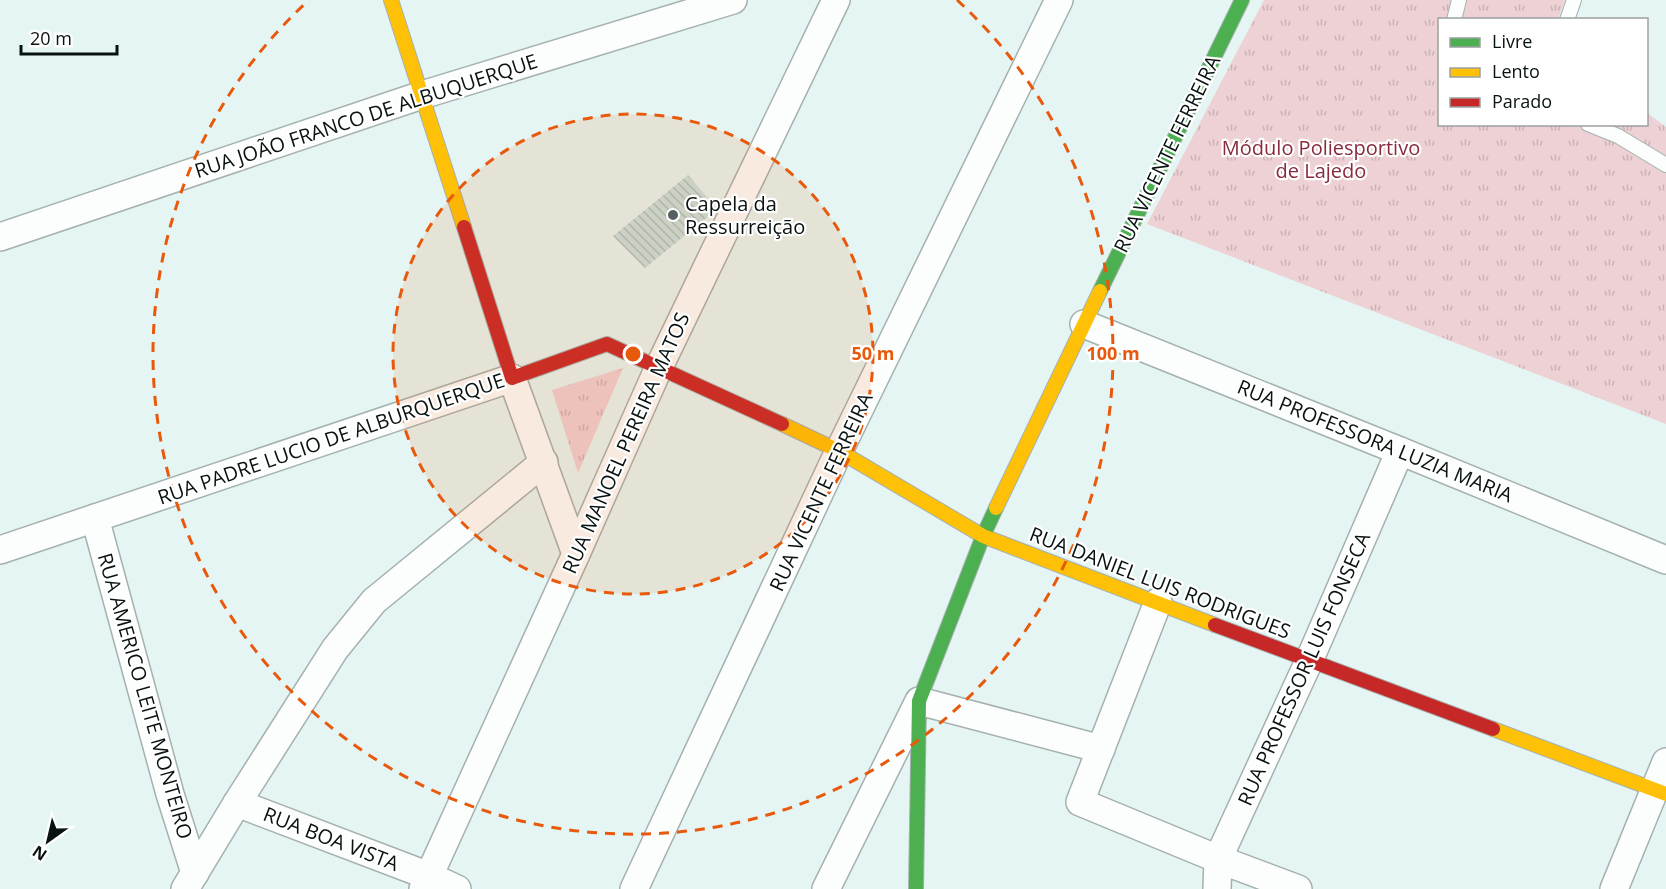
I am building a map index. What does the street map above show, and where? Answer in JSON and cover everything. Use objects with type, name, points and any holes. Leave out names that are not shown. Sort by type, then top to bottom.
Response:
[{"type":"street","points":[[391,0],[512,378],[576,554]]},
{"type":"street","name":"RUA JOÃO FRANCO DE ALBUQUERQUE","points":[[0,237],[422,95],[733,0]]},
{"type":"street","name":"RUA MANOEL PEREIRA MATOS","points":[[426,882],[659,367],[836,0]]},
{"type":"street","name":"RUA VICENTE FERREIRA","points":[[634,889],[839,451],[1059,0]]},
{"type":"street","name":"RUA VICENTE FERREIRA","points":[[919,701],[983,536],[1242,0]]},
{"type":"street","name":"RUA PROFESSORA LUZIA MARIA","points":[[1084,324],[1400,450],[1666,560]]},
{"type":"street","name":"RUA PADRE LUCIO DE ALBURQUERQUE","points":[[0,550],[607,344],[659,367]]},
{"type":"street","name":"RUA DANIEL LUIS RODRIGUES","points":[[659,367],[839,451],[983,536],[1661,792]]},
{"type":"street","name":"RUA PROFESSOR LUIS FONSECA","points":[[1217,889],[1218,859],[1309,661],[1400,450]]},
{"type":"street","points":[[190,881],[335,649],[374,601],[544,462]]},
{"type":"street","name":"RUA AMERICO LEITE MONTEIRO","points":[[95,518],[170,794],[190,881]]},
{"type":"street","points":[[1158,602],[1080,802],[1298,889]]},
{"type":"street","points":[[919,701],[1101,749]]},
{"type":"street","points":[[826,889],[919,701]]},
{"type":"street","points":[[916,889],[919,701]]},
{"type":"street","points":[[1614,889],[1661,792],[1666,762]]},
{"type":"street","name":"RUA BOA VISTA","points":[[237,803],[426,882],[457,889]]},
{"type":"lane","points":[[1454,18],[1459,0]]},
{"type":"lane","points":[[1568,18],[1574,0]]},
{"type":"lane","points":[[1593,126],[1618,136],[1666,165]]},
{"type":"green space","name":"Módulo Poliesportivo de Lajedo","points":[[1264,0],[1565,0],[1558,18],[1438,18],[1438,126],[1648,126],[1648,114],[1666,127],[1666,424],[1147,224]]},
{"type":"green space","points":[[623,368],[578,473],[552,390]]},
{"type":"building","name":"Capela da Ressurreição","points":[[688,175],[717,209],[645,268],[613,236]]},
{"type":"traffic: fast","points":[[1100,291],[1242,0]]},
{"type":"traffic: fast","points":[[916,889],[919,701],[996,508]]},
{"type":"traffic: slow","points":[[391,0],[464,227]]},
{"type":"traffic: slow","points":[[996,508],[1100,291]]},
{"type":"traffic: slow","points":[[782,424],[839,451],[983,536],[1215,625]]},
{"type":"traffic: slow","points":[[1493,729],[1666,794]]},
{"type":"traffic: jam","points":[[464,227],[512,378],[607,344],[782,424]]},
{"type":"traffic: jam","points":[[1215,625],[1493,729]]},
{"type":"place","name":"Capela da Ressurreição","points":[[673,215]]}]
